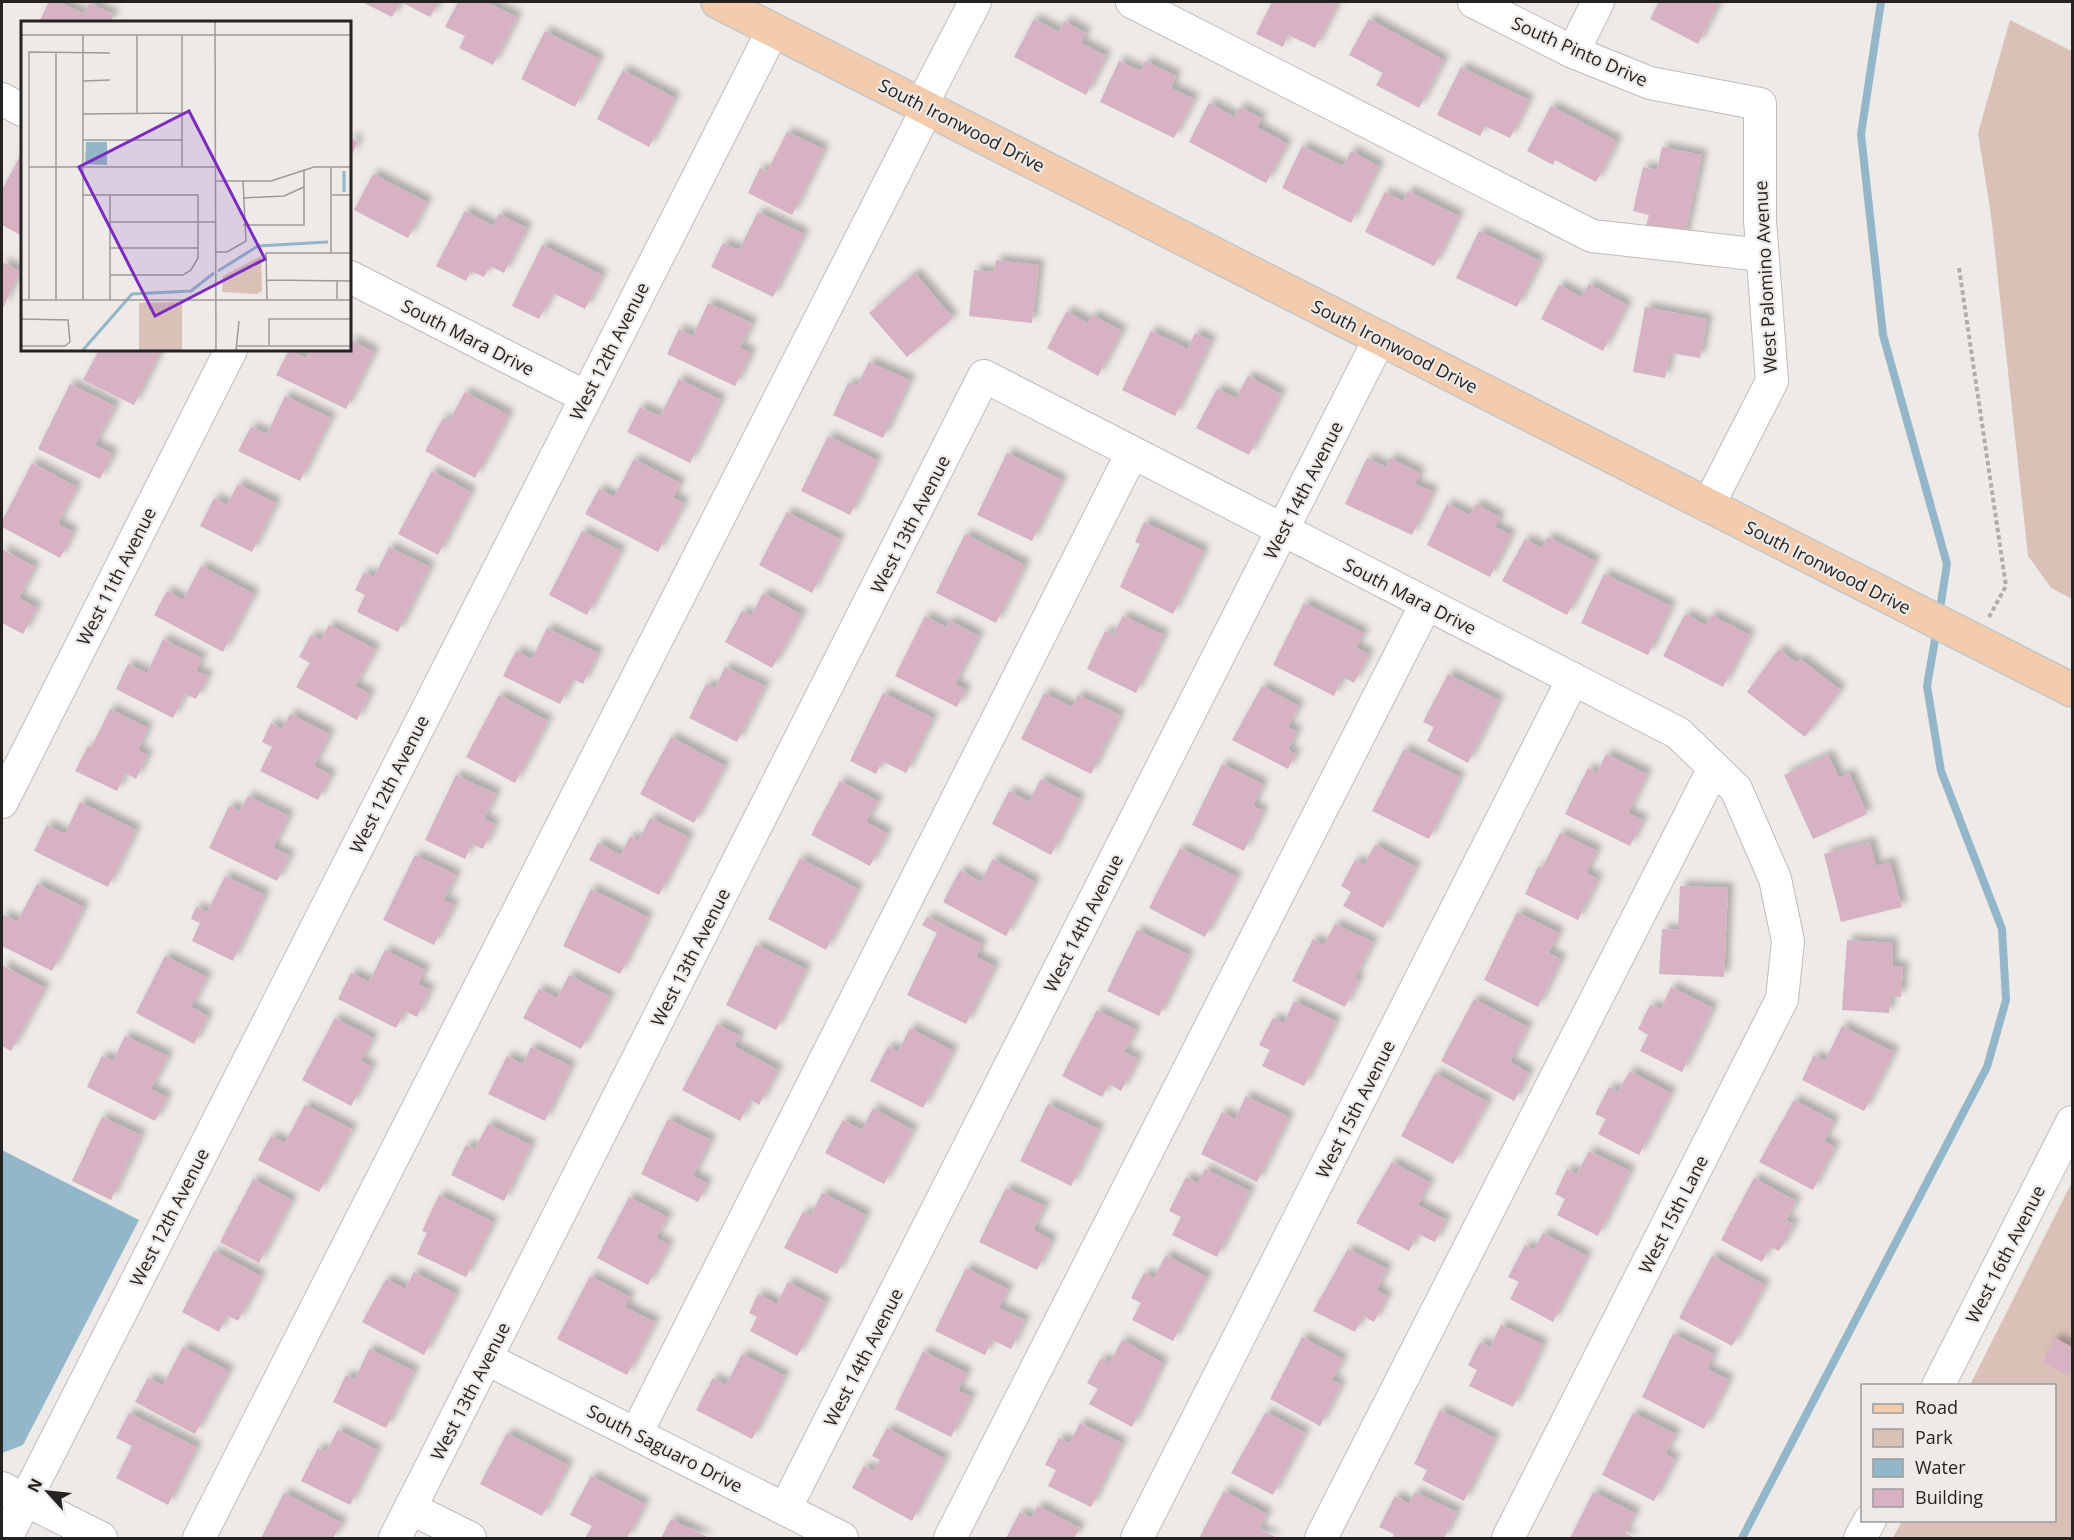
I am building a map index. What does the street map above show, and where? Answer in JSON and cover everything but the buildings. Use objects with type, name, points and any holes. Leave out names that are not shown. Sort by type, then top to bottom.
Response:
[{"type":"main road","name":"South Ironwood Drive","points":[[718,2],[2073,690]]},
{"type":"street","points":[[199,1539],[925,106],[975,2]]},
{"type":"street","points":[[1131,2],[1592,236],[1762,255]]},
{"type":"street","name":"South Pinto Drive","points":[[1474,2],[1573,52],[1650,83],[1760,104]]},
{"type":"street","points":[[1573,52],[1598,2]]},
{"type":"street","name":"West 12th Avenue","points":[[6,1539],[13,1494],[586,396],[773,30]]},
{"type":"street","points":[[2,99],[21,109]]},
{"type":"street","name":"West Palomino Avenue","points":[[1708,506],[1772,381],[1760,220],[1760,104]]},
{"type":"street","name":"South Mara Drive","points":[[351,278],[586,396]]},
{"type":"street","name":"West 14th Avenue","points":[[785,1509],[1380,338]]},
{"type":"street","name":"West 11th Avenue","points":[[2,802],[230,351]]},
{"type":"street","name":"South Mara Drive","points":[[984,376],[1678,734],[1736,789],[1775,879]]},
{"type":"street","name":"West 13th Avenue","points":[[395,1539],[984,376]]},
{"type":"street","points":[[636,1434],[1132,453]]},
{"type":"street","points":[[950,1539],[1426,604]]},
{"type":"street","name":"West 15th Avenue","points":[[1137,1539],[1573,679]]},
{"type":"street","points":[[1321,1539],[1714,768]]},
{"type":"street","name":"West 15th Lane","points":[[1509,1539],[1782,999],[1788,941],[1775,879]]},
{"type":"street","name":"West 16th Avenue","points":[[1939,1384],[2073,1122]]},
{"type":"street","name":"South Saguaro Drive","points":[[487,1359],[842,1539]]},
{"type":"street","points":[[13,1494],[101,1539]]},
{"type":"street","points":[[410,1508],[470,1539]]},
{"type":"street","points":[[1860,1539],[1869,1522]]},
{"type":"path","points":[[1959,268],[2006,586],[1969,638]]},
{"type":"green space","points":[[2010,20],[2072,51],[2072,599],[2051,588],[2028,556],[1991,215],[1978,133]]},
{"type":"green space","points":[[2072,1182],[2072,1538],[1893,1538],[1901,1522],[2056,1522],[2056,1384],[1971,1384]]},
{"type":"water","points":[[2,1150],[139,1220],[23,1445],[2,1453]]},
{"type":"waterway","points":[[1881,2],[1861,134],[1883,335],[1947,564],[1939,615]]},
{"type":"waterway","points":[[1742,1538],[1987,1067],[2006,1000],[2002,929],[1941,771],[1927,686],[1937,628]]}]
